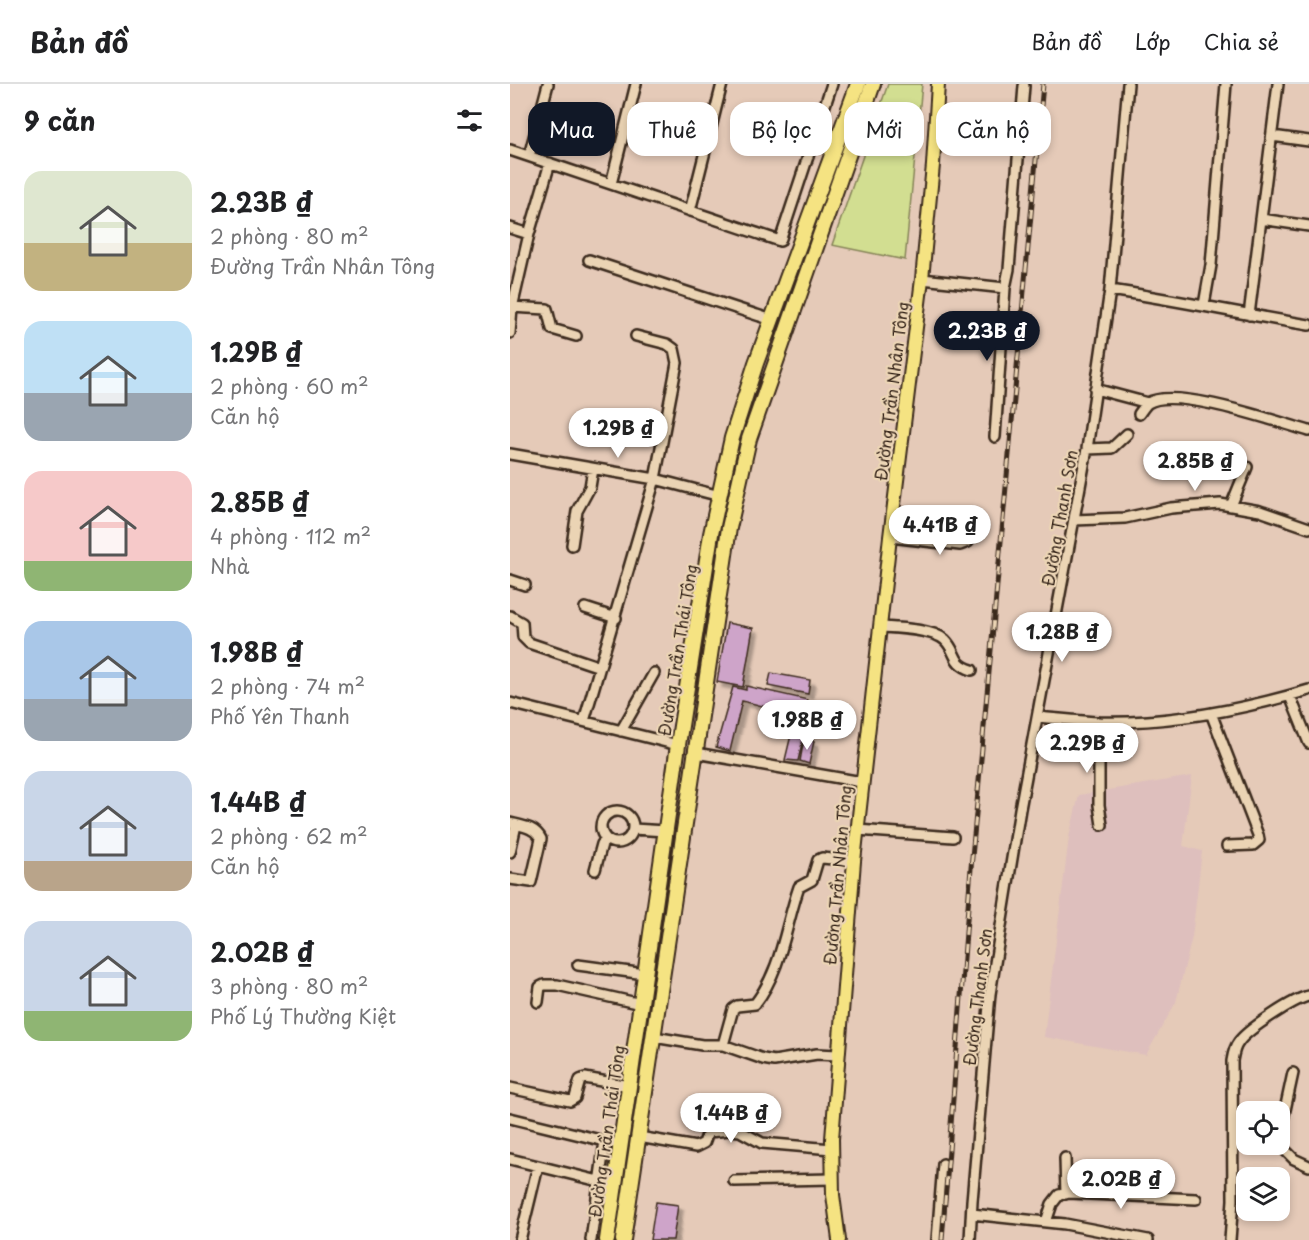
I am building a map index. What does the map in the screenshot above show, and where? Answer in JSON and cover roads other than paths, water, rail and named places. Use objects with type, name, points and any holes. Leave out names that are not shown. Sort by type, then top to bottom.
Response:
[{"type":"highway","name":"Đường Trần Thái Tông","points":[[607,1240],[678,745],[711,534],[732,438],[772,320],[858,84]]},
{"type":"highway","name":"Đường Trần Thái Tông","points":[[623,1240],[729,528],[749,439],[873,84]]},
{"type":"highway","points":[[700,611],[716,613]]},
{"type":"highway","points":[[630,1081],[647,1078]]},
{"type":"main road","name":"Đường Trần Nhân Tông","points":[[839,1240],[833,1195],[832,1149],[854,861],[890,537],[922,279],[938,84]]},
{"type":"street","points":[[543,102],[548,84]]},
{"type":"street","points":[[611,184],[636,84]]},
{"type":"street","points":[[690,210],[722,84]]},
{"type":"street","points":[[529,156],[780,241],[832,84]]},
{"type":"street","name":"Đường Thanh Sơn","points":[[970,1240],[990,994],[1020,809],[1087,448],[1110,290],[1128,84]]},
{"type":"street","points":[[1204,305],[1211,265],[1226,84]]},
{"type":"street","points":[[1249,315],[1278,84]]},
{"type":"street","points":[[995,436],[1005,288],[1010,269],[1024,86]]},
{"type":"street","points":[[1272,136],[1309,141]]},
{"type":"street","points":[[510,150],[528,156]]},
{"type":"street","points":[[510,333],[511,307],[529,234],[550,164]]},
{"type":"street","points":[[1261,219],[1309,226]]},
{"type":"street","points":[[510,228],[529,234]]},
{"type":"street","points":[[589,260],[772,320]]},
{"type":"street","points":[[922,279],[1005,288]]},
{"type":"street","points":[[1110,290],[1309,325]]},
{"type":"street","points":[[511,307],[547,309],[552,330],[576,336]]},
{"type":"street","points":[[584,722],[655,479],[676,363],[674,349],[636,336]]},
{"type":"street","points":[[1095,389],[1148,403]]},
{"type":"street","points":[[1139,414],[1148,403],[1159,399],[1192,400],[1242,410],[1309,431]]},
{"type":"street","points":[[1087,448],[1112,448],[1127,434]]},
{"type":"street","points":[[510,454],[655,479],[720,496]]},
{"type":"street","points":[[1231,506],[1247,467]]},
{"type":"street","points":[[572,545],[577,511],[590,487],[593,469]]},
{"type":"street","points":[[1074,520],[1125,518],[1171,508],[1220,504],[1260,511],[1309,528]]},
{"type":"street","points":[[890,537],[960,545],[968,542],[971,535]]},
{"type":"street","points":[[510,580],[525,585]]},
{"type":"street","points":[[585,608],[616,618]]},
{"type":"street","points":[[510,616],[522,623],[523,637],[529,642],[600,667]]},
{"type":"street","points":[[881,627],[914,630],[939,636],[947,642],[958,663],[972,670]]},
{"type":"street","points":[[621,731],[654,673]]},
{"type":"street","points":[[1038,717],[1099,722],[1155,720],[1211,713],[1309,690]]},
{"type":"street","points":[[1290,696],[1309,743]]},
{"type":"street","points":[[510,703],[678,745]]},
{"type":"street","points":[[1211,713],[1259,840],[1253,845],[1227,846]]},
{"type":"street","points":[[1099,722],[1099,805],[1102,825]]},
{"type":"street","points":[[696,753],[862,782]]},
{"type":"street","points":[[618,810],[627,814],[632,821],[633,829],[632,835],[625,841],[616,843],[607,840],[601,828],[603,819],[609,812],[618,810]]},
{"type":"street","points":[[510,852],[513,824],[538,832],[541,839],[531,882],[510,879]]},
{"type":"street","points":[[633,829],[666,831]]},
{"type":"street","points":[[857,830],[953,837]]},
{"type":"street","points":[[595,870],[602,844],[607,840]]},
{"type":"street","points":[[723,1045],[733,1009],[737,1006],[755,1004],[772,976],[781,955],[799,887],[812,880],[818,860],[822,858],[854,861]]},
{"type":"street","points":[[578,965],[645,974]]},
{"type":"street","points":[[538,1002],[540,987],[557,985],[641,1004]]},
{"type":"street","points":[[1230,1240],[1233,1200],[1232,1061],[1234,1051],[1244,1036],[1298,998],[1309,996]]},
{"type":"street","points":[[654,1037],[702,1045],[723,1045],[774,1061],[817,1054],[838,1055]]},
{"type":"street","points":[[1287,1101],[1293,1073]]},
{"type":"street","points":[[510,1088],[570,1101],[575,1098],[580,1080],[585,1078],[630,1081]]},
{"type":"street","points":[[510,1118],[621,1145]]},
{"type":"street","points":[[639,1137],[696,1147],[704,1143],[708,1132],[730,1130],[740,1131],[762,1143],[832,1149]]},
{"type":"street","points":[[591,1240],[605,1141]]},
{"type":"street","points":[[1290,1154],[1309,1166]]},
{"type":"street","points":[[1065,1158],[1066,1194]]},
{"type":"street","points":[[510,1159],[615,1185]]},
{"type":"street","points":[[937,1240],[944,1164]]},
{"type":"street","points":[[520,1240],[538,1166]]},
{"type":"street","points":[[734,1181],[833,1179]]},
{"type":"street","points":[[1046,1222],[1059,1195],[1196,1199]]},
{"type":"street","points":[[972,1214],[1046,1222],[1148,1240]]},
{"type":"railway","points":[[942,1240],[971,868],[1043,84]]}]
